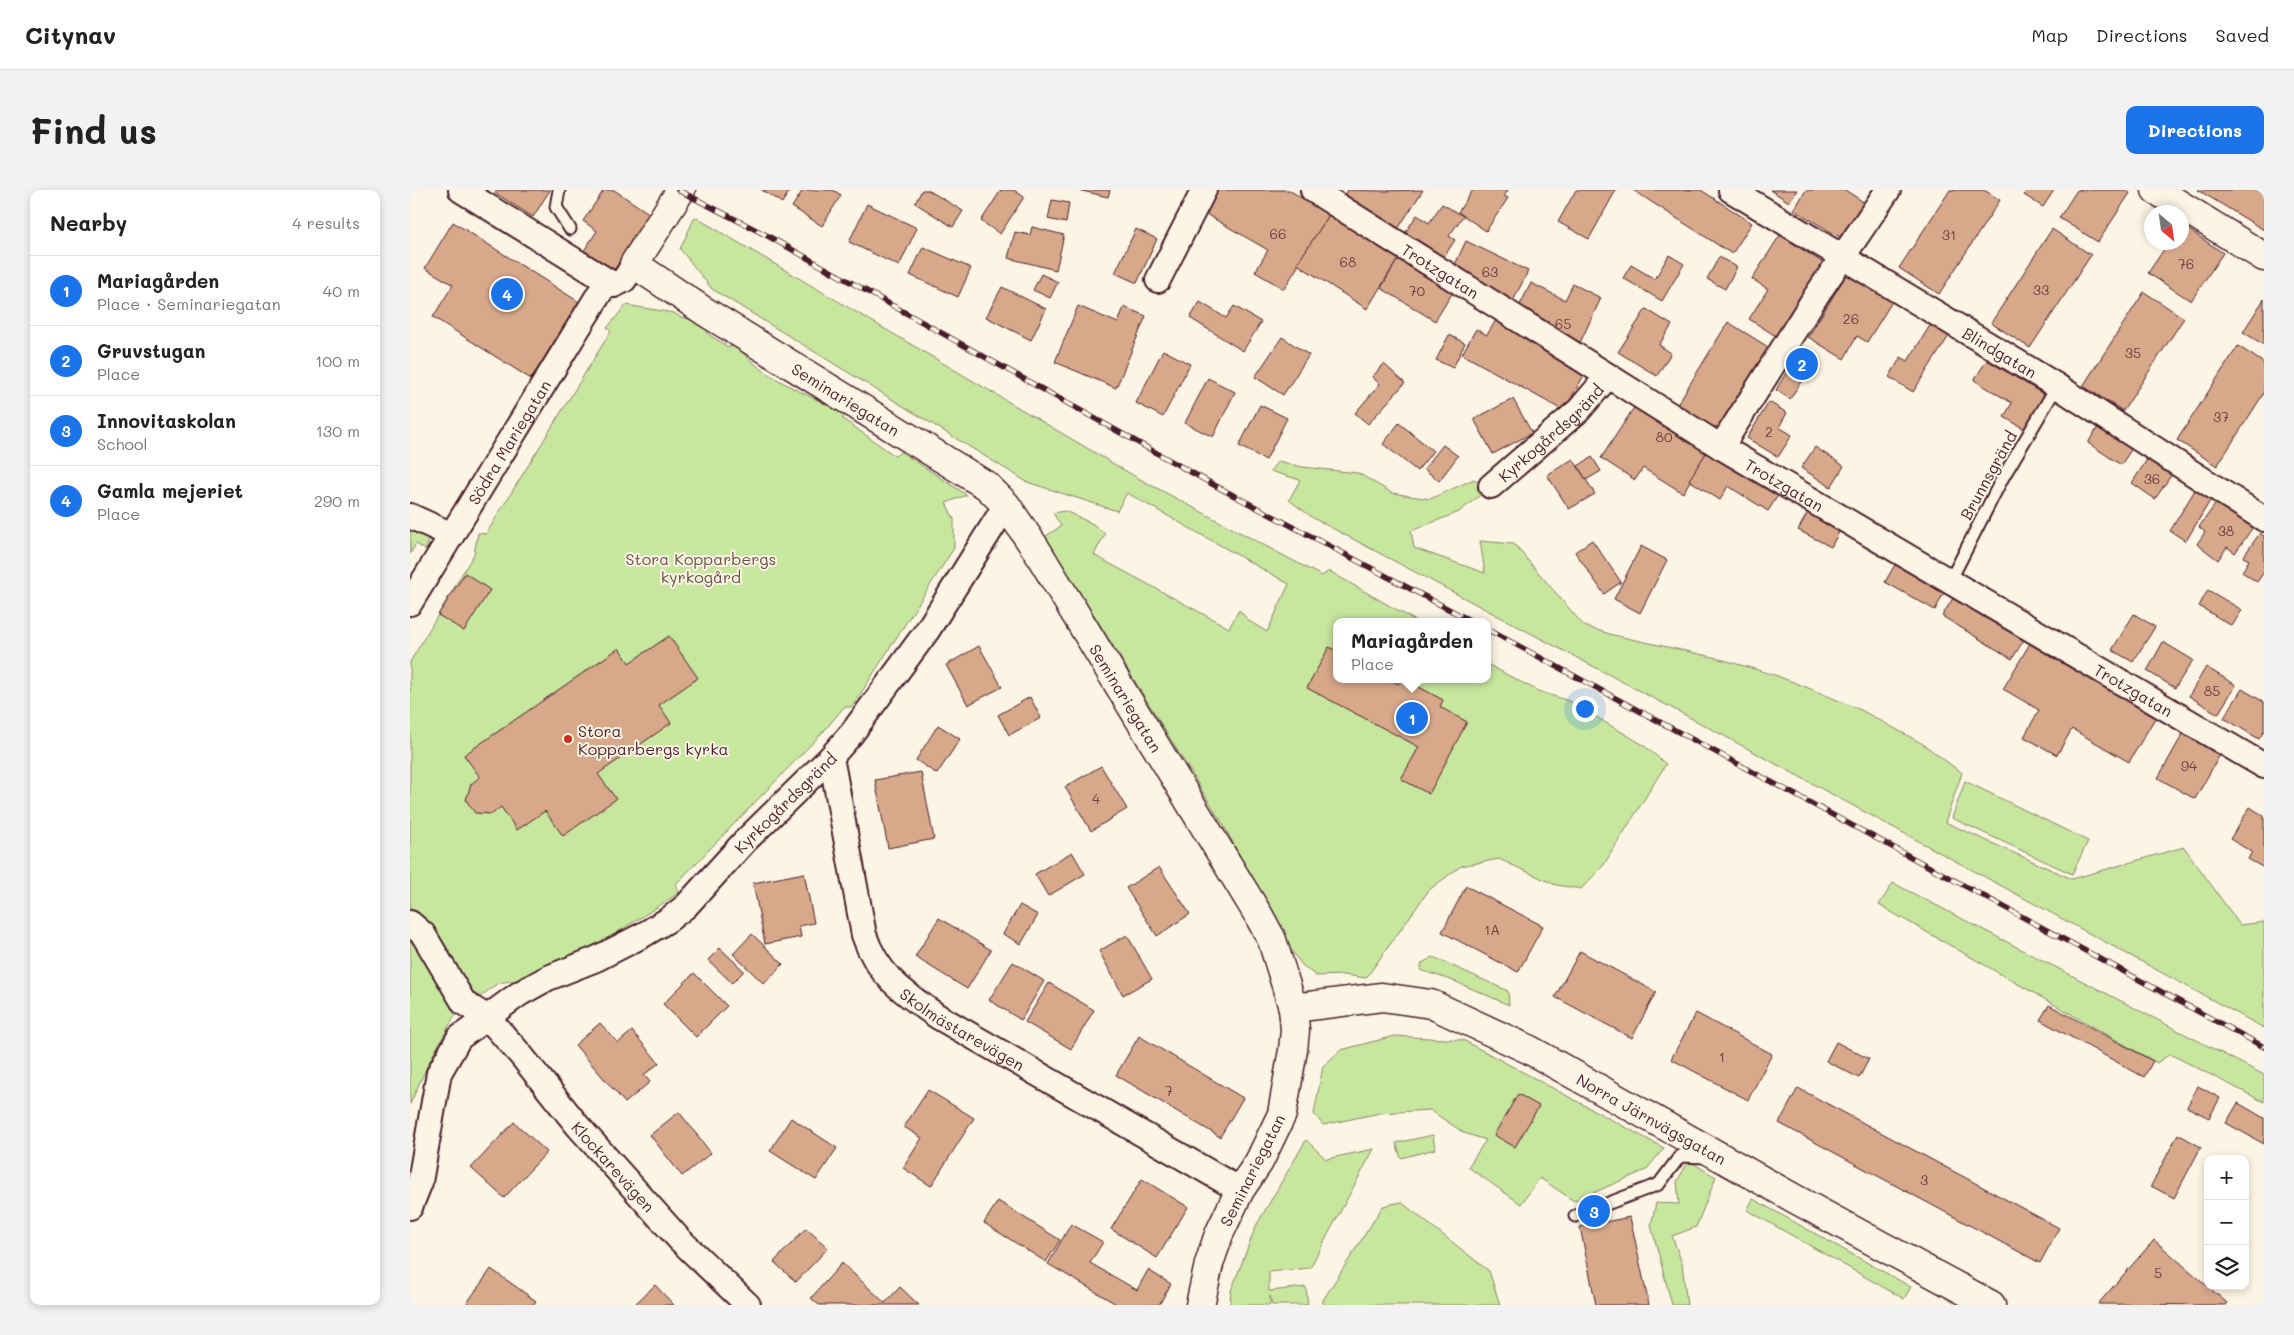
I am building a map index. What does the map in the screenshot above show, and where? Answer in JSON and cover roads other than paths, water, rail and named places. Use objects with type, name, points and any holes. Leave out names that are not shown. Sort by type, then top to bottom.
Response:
[{"type":"street","points":[[461,190],[614,285],[624,280],[681,190]]},
{"type":"street","points":[[1158,280],[1204,190]]},
{"type":"street","name":"Trotzgatan","points":[[1313,190],[1721,447],[2264,766]]},
{"type":"street","name":"Blindgatan","points":[[1731,190],[2058,386],[2264,518]]},
{"type":"street","points":[[1721,447],[1842,258],[1888,190]]},
{"type":"street","points":[[2156,190],[2264,257]]},
{"type":"street","name":"Seminariegatan","points":[[634,264],[712,316],[987,486],[1006,505],[1060,588],[1259,916],[1272,940],[1293,1008],[1294,1044],[1282,1114],[1259,1162],[1240,1190],[1219,1234],[1209,1264],[1200,1305]]},
{"type":"street","name":"Södra Mariegatan","points":[[410,603],[607,281]]},
{"type":"street","name":"Kyrkogårdsgränd","points":[[1491,486],[1579,410],[1608,376]]},
{"type":"street","name":"Kyrkogårdsgränd","points":[[410,1207],[420,1182],[439,1073],[459,1038],[520,994],[548,978],[596,958],[668,920],[686,906],[745,841],[831,757],[879,698],[927,631],[1006,505]]},
{"type":"street","points":[[410,516],[452,535]]},
{"type":"street","name":"Skolmästarevägen","points":[[831,757],[864,935],[870,952],[883,973],[937,1016],[1240,1190]]},
{"type":"street","name":"Klockarevägen","points":[[410,923],[423,934],[464,1003],[488,1018],[520,1054],[578,1126],[673,1232],[748,1305]]},
{"type":"street","name":"Norra Järnvägsgatan","points":[[1293,1008],[1382,997],[1431,1004],[1530,1050],[1721,1158],[1992,1305]]},
{"type":"lane","points":[[559,190],[556,207],[570,229]]},
{"type":"lane","name":"Brunnsgränd","points":[[1950,581],[2002,479],[2058,386]]},
{"type":"lane","points":[[1575,1216],[1659,1184],[1680,1156],[1721,1158]]},
{"type":"railway","points":[[678,190],[766,235],[1214,485],[1465,618]]},
{"type":"railway","points":[[1491,631],[2264,1047]]},
{"type":"place","name":"Gamla mejeriet","points":[[507,294]]},
{"type":"place","name":"Gruvstugan","points":[[1802,364]]},
{"type":"place","name":"Mariagården","points":[[1412,718]]},
{"type":"place","name":"Stora Kopparbergs kyrka","points":[[568,739]]},
{"type":"place","name":"Innovitaskolan","points":[[1594,1211]]},
{"type":"park label","name":"Stora Kopparbergs kyrkogård","points":[[701,567]]}]
